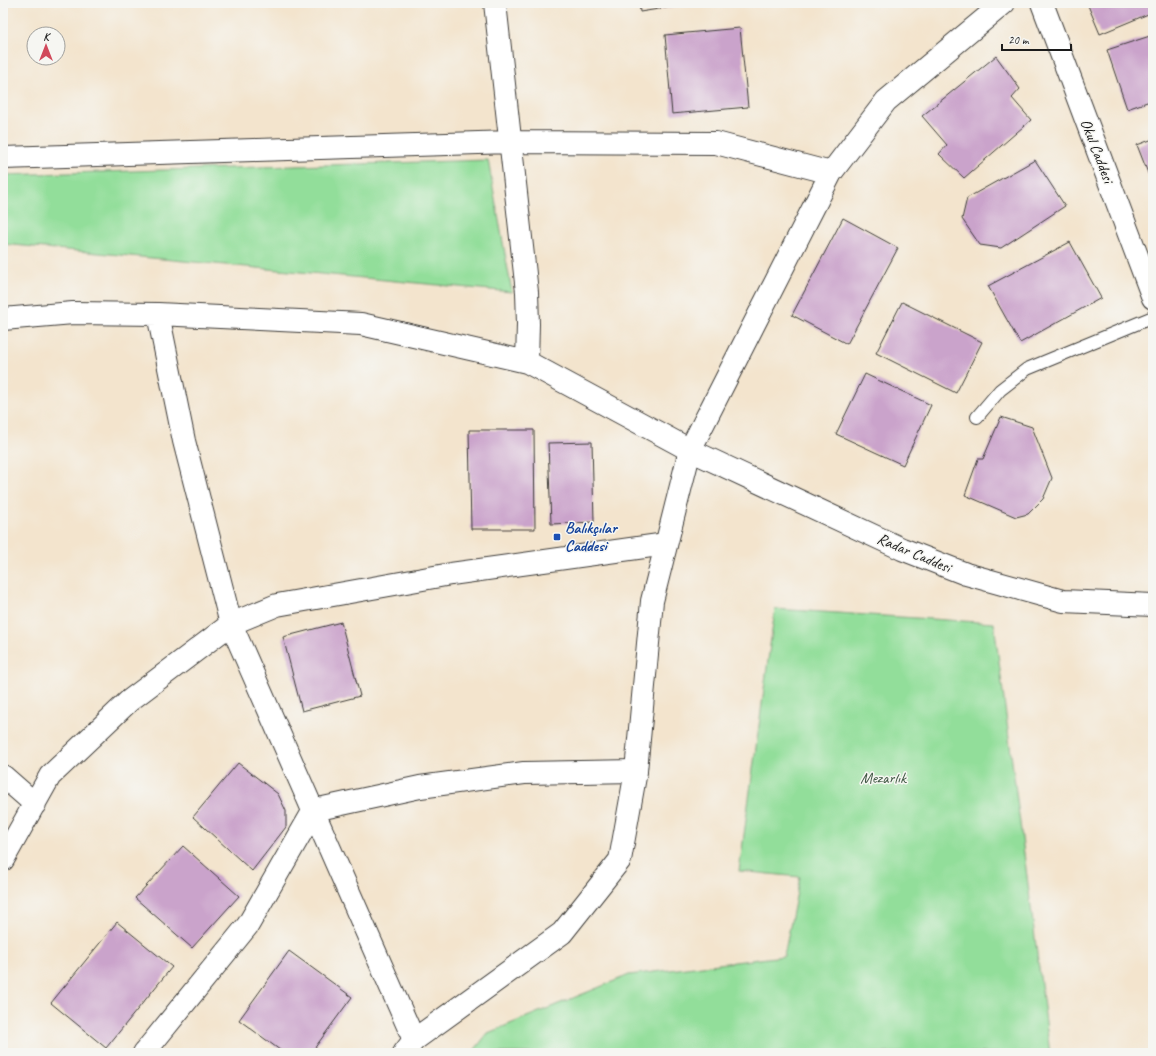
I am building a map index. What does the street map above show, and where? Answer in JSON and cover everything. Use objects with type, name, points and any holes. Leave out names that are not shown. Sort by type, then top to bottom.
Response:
[{"type":"street","points":[[495,3],[527,292],[527,362]]},
{"type":"street","points":[[158,314],[184,441],[231,624],[314,810],[409,1046],[562,933],[620,860],[636,771],[652,600],[690,450],[832,173],[886,101],[1004,3]]},
{"type":"street","name":"Okul Caddesi","points":[[1042,3],[1153,298]]},
{"type":"street","points":[[3,158],[510,142],[716,143],[832,173]]},
{"type":"street","name":"Radar Caddesi","points":[[3,319],[73,313],[158,314],[361,324],[527,362],[690,450],[902,549],[966,574],[1063,601],[1153,605]]},
{"type":"street","points":[[3,860],[50,776],[129,701],[231,624],[285,603],[451,574],[666,544]]},
{"type":"street","points":[[144,1053],[248,925],[314,810],[420,787],[524,773],[636,771]]},
{"type":"street","points":[[3,776],[35,804]]},
{"type":"lane","points":[[977,417],[1000,390],[1027,369],[1153,317]]},
{"type":"green space","points":[[488,160],[512,292],[3,244],[3,175]]},
{"type":"green space","name":"Mezarlık","points":[[775,609],[994,623],[1050,1053],[472,1053],[488,1033],[629,975],[784,956],[800,877],[739,871]]},
{"type":"building","points":[[639,3],[690,3],[690,4],[640,12]]},
{"type":"building","points":[[1087,3],[1153,3],[1153,12],[1100,34]]},
{"type":"building","points":[[740,28],[748,107],[672,114],[665,35]]},
{"type":"building","points":[[1153,35],[1153,100],[1127,109],[1107,50]]},
{"type":"building","points":[[996,56],[1020,89],[1012,98],[1031,120],[964,178],[939,154],[947,145],[922,116]]},
{"type":"building","points":[[1153,139],[1153,186],[1137,145]]},
{"type":"building","points":[[1035,160],[1065,206],[1001,248],[980,245],[962,219],[967,198]]},
{"type":"building","points":[[843,218],[898,248],[847,344],[792,315]]},
{"type":"building","points":[[1070,242],[1101,298],[1020,343],[988,286]]},
{"type":"building","points":[[902,302],[982,342],[956,393],[876,353]]},
{"type":"building","points":[[865,374],[931,405],[903,465],[836,434]]},
{"type":"building","points":[[1001,417],[1032,427],[1052,478],[1043,499],[1028,514],[1016,517],[965,495],[978,459],[983,459]]},
{"type":"building","points":[[469,430],[534,430],[535,529],[471,529]]},
{"type":"building","points":[[592,442],[594,522],[551,524],[548,443]]},
{"type":"building","points":[[341,622],[360,696],[302,711],[283,637]]},
{"type":"building","points":[[238,763],[278,794],[286,811],[286,827],[252,871],[193,817]]},
{"type":"building","points":[[183,846],[239,896],[192,948],[135,898]]},
{"type":"building","points":[[117,922],[172,967],[106,1048],[51,1003]]},
{"type":"building","points":[[289,951],[352,997],[311,1053],[284,1053],[239,1020]]},
{"type":"place","name":"Balıkçılar Caddesi","points":[[557,537]]}]
